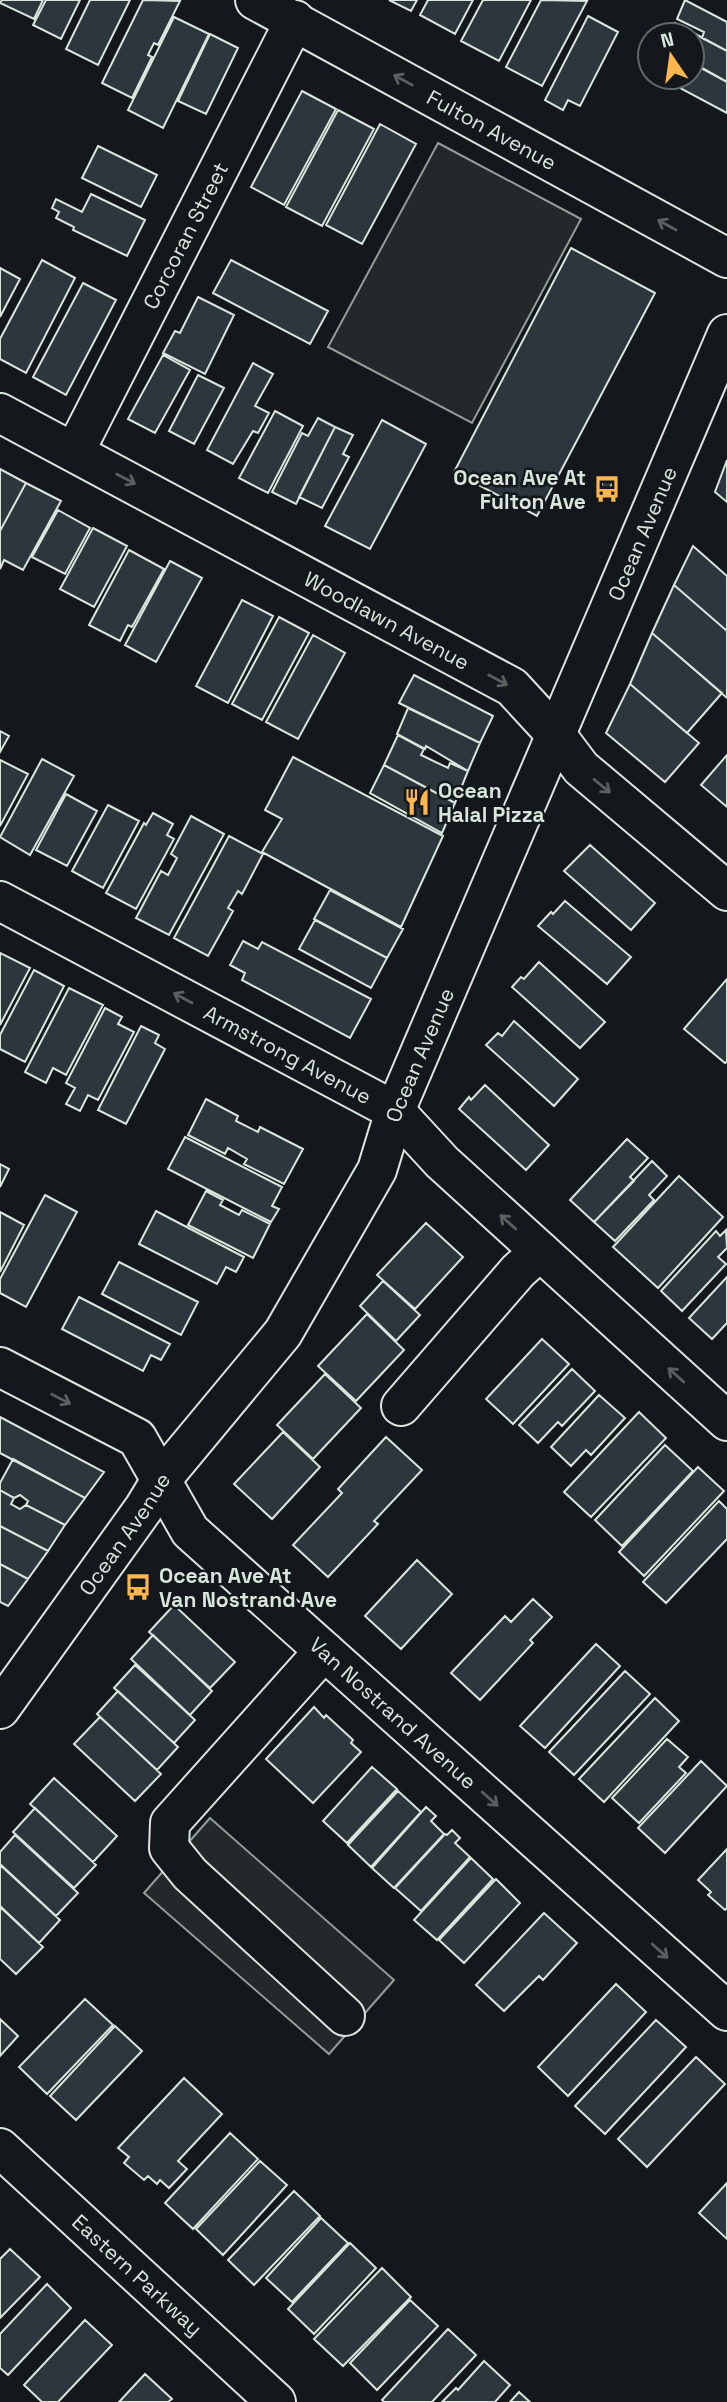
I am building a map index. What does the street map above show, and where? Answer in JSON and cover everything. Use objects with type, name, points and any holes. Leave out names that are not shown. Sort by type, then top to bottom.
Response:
[{"type":"street","name":"Fulton Avenue","points":[[255,0],[727,258]]},
{"type":"street","name":"Corcoran Street","points":[[75,451],[295,20]]},
{"type":"street","name":"Ocean Avenue","points":[[0,1709],[144,1508],[160,1480],[283,1333],[377,1170],[395,1111],[727,334]]},
{"type":"street","name":"Woodlawn Avenue","points":[[0,413],[512,687],[557,736],[580,768],[727,891]]},
{"type":"street","name":"Armstrong Avenue","points":[[0,901],[395,1111],[442,1162],[727,1421]]},
{"type":"street","points":[[401,1406],[518,1271],[540,1251]]},
{"type":"street","name":"Van Nostrand Avenue","points":[[0,1367],[137,1438],[190,1531],[727,2011]]},
{"type":"street","points":[[324,1651],[170,1823],[169,1848],[190,1874],[345,2016]]},
{"type":"street","name":"Eastern Parkway","points":[[0,2148],[276,2402]]},
{"type":"shaded area","points":[[438,143],[581,219],[472,423],[328,347]]},
{"type":"shaded area","points":[[210,1818],[394,1980],[329,2054],[144,1893]]},
{"type":"building","points":[[2,0],[43,0],[34,19],[0,3]]},
{"type":"building","points":[[46,0],[80,0],[61,39],[33,25]]},
{"type":"building","points":[[90,0],[130,0],[98,65],[66,49]]},
{"type":"building","points":[[143,0],[180,1],[158,45],[154,43],[148,55],[152,57],[132,98],[102,83]]},
{"type":"building","points":[[389,0],[417,0],[411,11]]},
{"type":"building","points":[[428,0],[473,0],[455,34],[420,15]]},
{"type":"building","points":[[483,0],[531,0],[499,61],[461,41]]},
{"type":"building","points":[[541,0],[587,1],[542,86],[506,67]]},
{"type":"building","points":[[685,0],[727,22],[727,51],[706,40],[706,21],[677,19]]},
{"type":"building","points":[[588,16],[618,32],[580,106],[568,100],[563,110],[545,100]]},
{"type":"building","points":[[174,17],[209,34],[163,128],[128,110]]},
{"type":"building","points":[[210,34],[238,48],[206,114],[178,101]]},
{"type":"building","points":[[706,40],[727,51],[727,82],[706,70]]},
{"type":"building","points":[[706,71],[727,82],[727,113],[686,91],[706,91]]},
{"type":"building","points":[[302,91],[336,109],[284,205],[251,187]]},
{"type":"building","points":[[338,110],[374,129],[322,226],[286,207]]},
{"type":"building","points":[[380,124],[416,144],[362,244],[326,225]]},
{"type":"building","points":[[98,146],[157,175],[141,207],[82,178]]},
{"type":"building","points":[[91,194],[145,220],[127,256],[73,230],[74,227],[56,218],[59,212],[52,208],[56,199],[82,212]]},
{"type":"building","points":[[571,248],[655,293],[537,516],[454,472]]},
{"type":"building","points":[[42,260],[75,278],[26,373],[0,359],[0,339]]},
{"type":"building","points":[[231,260],[328,311],[310,344],[213,293]]},
{"type":"building","points":[[0,268],[20,279],[0,317]]},
{"type":"building","points":[[83,283],[116,300],[66,395],[33,377]]},
{"type":"building","points":[[198,297],[234,315],[205,374],[163,353],[175,331],[180,333]]},
{"type":"building","points":[[163,355],[190,370],[155,433],[128,419]]},
{"type":"building","points":[[253,363],[273,374],[255,406],[269,413],[258,433],[253,431],[233,464],[207,450]]},
{"type":"building","points":[[198,375],[224,388],[194,444],[169,431]]},
{"type":"building","points":[[275,411],[303,426],[268,493],[239,478]]},
{"type":"building","points":[[318,418],[335,427],[296,504],[272,492],[302,433],[308,436]]},
{"type":"building","points":[[382,420],[426,444],[370,549],[325,526]]},
{"type":"building","points":[[335,427],[353,435],[343,454],[349,457],[322,508],[299,497]]},
{"type":"building","points":[[727,460],[727,502],[715,492]]},
{"type":"building","points":[[0,469],[26,483],[0,531]]},
{"type":"building","points":[[605,477],[614,480],[607,494],[599,491]]},
{"type":"building","points":[[26,483],[61,501],[23,570],[4,560],[0,569],[0,531]]},
{"type":"building","points":[[58,510],[90,528],[65,574],[32,557]]},
{"type":"building","points":[[93,528],[127,546],[94,607],[60,589]]},
{"type":"building","points":[[693,546],[727,576],[727,631],[674,585]]},
{"type":"building","points":[[129,550],[164,569],[132,627],[128,625],[120,641],[89,625]]},
{"type":"building","points":[[170,561],[202,578],[156,662],[125,645]]},
{"type":"building","points":[[674,585],[727,631],[727,698],[652,633]]},
{"type":"building","points":[[242,600],[273,616],[228,703],[196,686]]},
{"type":"building","points":[[279,617],[309,633],[262,720],[232,704]]},
{"type":"building","points":[[652,633],[722,693],[687,733],[630,684]]},
{"type":"building","points":[[313,635],[345,653],[298,739],[266,722]]},
{"type":"building","points":[[414,675],[493,716],[480,743],[399,703]]},
{"type":"building","points":[[630,684],[699,743],[665,782],[606,733]]},
{"type":"building","points":[[408,708],[480,743],[468,771],[426,746],[425,749],[397,734]]},
{"type":"building","points":[[0,731],[9,736],[0,752]]},
{"type":"building","points":[[398,735],[424,749],[421,755],[448,768],[450,763],[468,771],[455,803],[384,765]]},
{"type":"building","points":[[727,755],[727,807],[701,785]]},
{"type":"building","points":[[293,757],[443,836],[401,927],[262,852],[282,819],[265,810]]},
{"type":"building","points":[[42,759],[74,776],[30,855],[0,837]]},
{"type":"building","points":[[0,760],[28,774],[0,826]]},
{"type":"building","points":[[384,765],[455,803],[442,833],[370,793]]},
{"type":"building","points":[[66,794],[97,811],[67,866],[36,850]]},
{"type":"building","points":[[108,805],[139,821],[103,888],[72,871]]},
{"type":"building","points":[[153,813],[173,824],[167,835],[174,839],[136,909],[106,893],[144,823],[146,825]]},
{"type":"building","points":[[191,816],[224,834],[169,935],[136,918],[161,871],[168,875],[177,858],[171,854]]},
{"type":"building","points":[[229,836],[263,854],[242,894],[238,891],[228,908],[233,911],[208,956],[174,938]]},
{"type":"building","points":[[590,845],[655,903],[631,930],[564,871]]},
{"type":"building","points":[[330,890],[403,929],[387,958],[314,919]]},
{"type":"building","points":[[565,901],[631,957],[607,984],[538,926]]},
{"type":"building","points":[[315,920],[387,958],[371,988],[299,949]]},
{"type":"building","points":[[243,941],[258,949],[262,942],[371,999],[350,1038],[242,980],[245,973],[230,965]]},
{"type":"building","points":[[0,953],[30,968],[0,1025]]},
{"type":"building","points":[[539,962],[605,1022],[580,1048],[512,987],[521,977],[524,979]]},
{"type":"building","points":[[34,970],[64,986],[25,1062],[0,1049],[0,1035]]},
{"type":"building","points":[[727,979],[727,1062],[725,1063],[684,1029]]},
{"type":"building","points":[[69,988],[103,1005],[66,1075],[53,1068],[46,1083],[25,1072]]},
{"type":"building","points":[[105,1008],[122,1017],[118,1024],[134,1032],[98,1100],[88,1095],[80,1111],[66,1104],[75,1088],[66,1083]]},
{"type":"building","points":[[514,1021],[578,1079],[554,1106],[486,1045],[498,1033],[502,1036]]},
{"type":"building","points":[[141,1026],[159,1035],[155,1043],[165,1049],[126,1124],[98,1110]]},
{"type":"building","points":[[485,1085],[549,1145],[526,1170],[459,1109]]},
{"type":"building","points":[[206,1099],[238,1116],[236,1121],[258,1132],[260,1127],[303,1149],[284,1184],[244,1164],[247,1159],[228,1148],[225,1154],[188,1135]]},
{"type":"building","points":[[185,1137],[282,1187],[272,1206],[279,1209],[271,1222],[168,1169]]},
{"type":"building","points":[[627,1139],[648,1158],[630,1177],[634,1181],[594,1222],[570,1200]]},
{"type":"building","points":[[652,1161],[667,1176],[649,1195],[654,1200],[615,1241],[594,1222]]},
{"type":"building","points":[[0,1164],[9,1169],[0,1187]]},
{"type":"building","points":[[679,1176],[723,1217],[658,1288],[613,1247]]},
{"type":"building","points":[[206,1191],[223,1200],[220,1205],[239,1215],[242,1210],[270,1224],[253,1258],[188,1225]]},
{"type":"building","points":[[45,1195],[77,1212],[26,1307],[0,1293],[0,1279]]},
{"type":"building","points":[[156,1211],[244,1257],[236,1272],[226,1267],[217,1284],[139,1244]]},
{"type":"building","points":[[0,1212],[24,1225],[0,1272]]},
{"type":"building","points":[[426,1223],[463,1257],[415,1309],[377,1275]]},
{"type":"building","points":[[726,1230],[727,1248],[718,1257],[726,1264],[682,1311],[661,1291],[716,1231],[720,1236]]},
{"type":"building","points":[[119,1262],[198,1302],[181,1335],[102,1294]]},
{"type":"building","points":[[727,1277],[727,1323],[712,1339],[689,1318]]},
{"type":"building","points":[[383,1281],[420,1315],[396,1341],[360,1306]]},
{"type":"building","points":[[79,1297],[170,1344],[161,1360],[151,1355],[143,1371],[62,1329]]},
{"type":"building","points":[[367,1314],[404,1350],[356,1401],[318,1366]]},
{"type":"building","points":[[542,1339],[569,1364],[513,1424],[486,1399]]},
{"type":"building","points":[[572,1369],[595,1391],[562,1426],[558,1422],[538,1443],[519,1425]]},
{"type":"building","points":[[325,1374],[361,1408],[313,1459],[277,1425]]},
{"type":"building","points":[[599,1395],[625,1418],[591,1455],[586,1450],[571,1466],[551,1447]]},
{"type":"building","points":[[639,1412],[666,1438],[591,1517],[564,1492]]},
{"type":"building","points":[[0,1417],[104,1472],[85,1498],[0,1453]]},
{"type":"building","points":[[283,1432],[320,1467],[272,1519],[234,1484]]},
{"type":"building","points":[[386,1437],[422,1470],[374,1521],[378,1524],[328,1577],[293,1545],[342,1493],[338,1489]]},
{"type":"building","points":[[665,1445],[693,1471],[622,1546],[595,1520]]},
{"type":"building","points":[[13,1459],[85,1498],[65,1525],[26,1505],[28,1501],[20,1495],[14,1498],[0,1490],[0,1483]]},
{"type":"building","points":[[698,1467],[724,1491],[644,1576],[619,1552]]},
{"type":"building","points":[[0,1490],[14,1498],[11,1504],[20,1509],[26,1505],[65,1525],[48,1551],[0,1526]]},
{"type":"building","points":[[719,1501],[727,1509],[727,1539],[666,1603],[643,1582]]},
{"type":"building","points":[[0,1526],[48,1551],[28,1579],[0,1564]]},
{"type":"building","points":[[417,1560],[452,1594],[401,1649],[365,1616]]},
{"type":"building","points":[[0,1564],[28,1579],[8,1606],[0,1602]]},
{"type":"building","points":[[533,1599],[552,1617],[530,1640],[533,1643],[480,1700],[451,1673],[505,1616],[511,1622]]},
{"type":"building","points":[[174,1605],[235,1662],[210,1688],[149,1632]]},
{"type":"building","points":[[153,1635],[212,1691],[190,1715],[131,1659]]},
{"type":"building","points":[[596,1644],[620,1666],[545,1748],[520,1726]]},
{"type":"building","points":[[135,1665],[195,1720],[174,1743],[114,1688]]},
{"type":"building","points":[[625,1671],[650,1694],[574,1775],[549,1752]]},
{"type":"building","points":[[118,1691],[178,1747],[157,1770],[97,1714]]},
{"type":"building","points":[[655,1698],[679,1721],[604,1802],[579,1779]]},
{"type":"building","points":[[314,1707],[353,1740],[351,1743],[361,1752],[313,1803],[266,1759]]},
{"type":"building","points":[[100,1717],[161,1774],[135,1801],[74,1744]]},
{"type":"building","points":[[667,1739],[688,1757],[679,1767],[686,1773],[639,1823],[612,1798]]},
{"type":"building","points":[[701,1761],[727,1786],[665,1853],[638,1828]]},
{"type":"building","points":[[372,1767],[397,1789],[347,1843],[323,1821]]},
{"type":"building","points":[[54,1778],[117,1836],[93,1862],[30,1804]]},
{"type":"building","points":[[398,1791],[421,1812],[371,1867],[348,1845]]},
{"type":"building","points":[[426,1807],[436,1816],[431,1821],[444,1834],[394,1888],[372,1868]]},
{"type":"building","points":[[35,1808],[96,1865],[74,1888],[13,1832]]},
{"type":"building","points":[[452,1830],[460,1838],[455,1843],[470,1857],[421,1911],[395,1888],[445,1834]]},
{"type":"building","points":[[15,1835],[78,1893],[56,1916],[0,1864],[0,1852]]},
{"type":"building","points":[[727,1849],[725,1910],[708,1895],[711,1892],[698,1880]]},
{"type":"building","points":[[471,1858],[493,1879],[437,1940],[414,1920]]},
{"type":"building","points":[[0,1865],[60,1920],[39,1943],[0,1906]]},
{"type":"building","points":[[496,1879],[520,1903],[464,1963],[439,1940]]},
{"type":"building","points":[[0,1907],[43,1947],[16,1974],[0,1959]]},
{"type":"building","points":[[544,1913],[577,1943],[543,1980],[539,1976],[504,2011],[476,1985]]},
{"type":"building","points":[[616,1984],[646,2012],[568,2096],[538,2067]]},
{"type":"building","points":[[85,1999],[113,2025],[47,2094],[19,2067]]},
{"type":"building","points":[[0,2019],[18,2036],[0,2056]]},
{"type":"building","points":[[656,2020],[686,2047],[605,2134],[575,2106]]},
{"type":"building","points":[[115,2026],[142,2051],[76,2120],[50,2096]]},
{"type":"building","points":[[696,2057],[725,2084],[647,2167],[618,2139]]},
{"type":"building","points":[[184,2078],[222,2114],[178,2161],[187,2169],[169,2188],[160,2180],[157,2184],[148,2176],[144,2180],[124,2163],[129,2157],[118,2148]]},
{"type":"building","points":[[230,2133],[258,2159],[193,2229],[165,2203]]},
{"type":"building","points":[[260,2161],[287,2185],[223,2255],[196,2229]]},
{"type":"building","points":[[727,2183],[727,2239],[699,2213]]},
{"type":"building","points":[[294,2191],[320,2216],[254,2285],[228,2260]]},
{"type":"building","points":[[321,2218],[348,2243],[292,2302],[266,2278]]},
{"type":"building","points":[[350,2243],[376,2268],[314,2334],[288,2309]]},
{"type":"building","points":[[10,2249],[40,2277],[0,2318],[0,2259]]},
{"type":"building","points":[[382,2268],[411,2297],[343,2366],[314,2339]]},
{"type":"building","points":[[47,2284],[71,2308],[8,2375],[0,2368],[0,2334]]},
{"type":"building","points":[[410,2300],[438,2326],[377,2390],[350,2363]]},
{"type":"building","points":[[85,2320],[112,2345],[58,2402],[42,2402],[24,2385]]},
{"type":"building","points":[[448,2329],[476,2355],[432,2402],[384,2402],[382,2400]]},
{"type":"building","points":[[484,2361],[510,2385],[495,2402],[442,2402],[456,2388],[458,2390]]},
{"type":"building","points":[[145,2374],[172,2399],[168,2402],[119,2402]]},
{"type":"building","points":[[519,2392],[530,2402],[510,2402]]},
{"type":"place","name":"Ocean Ave At Fulton Ave","points":[[607,489]]},
{"type":"place","name":"Ocean Halal Pizza","points":[[417,802]]},
{"type":"place","name":"Ocean Ave At Van Nostrand Ave","points":[[138,1587]]}]
